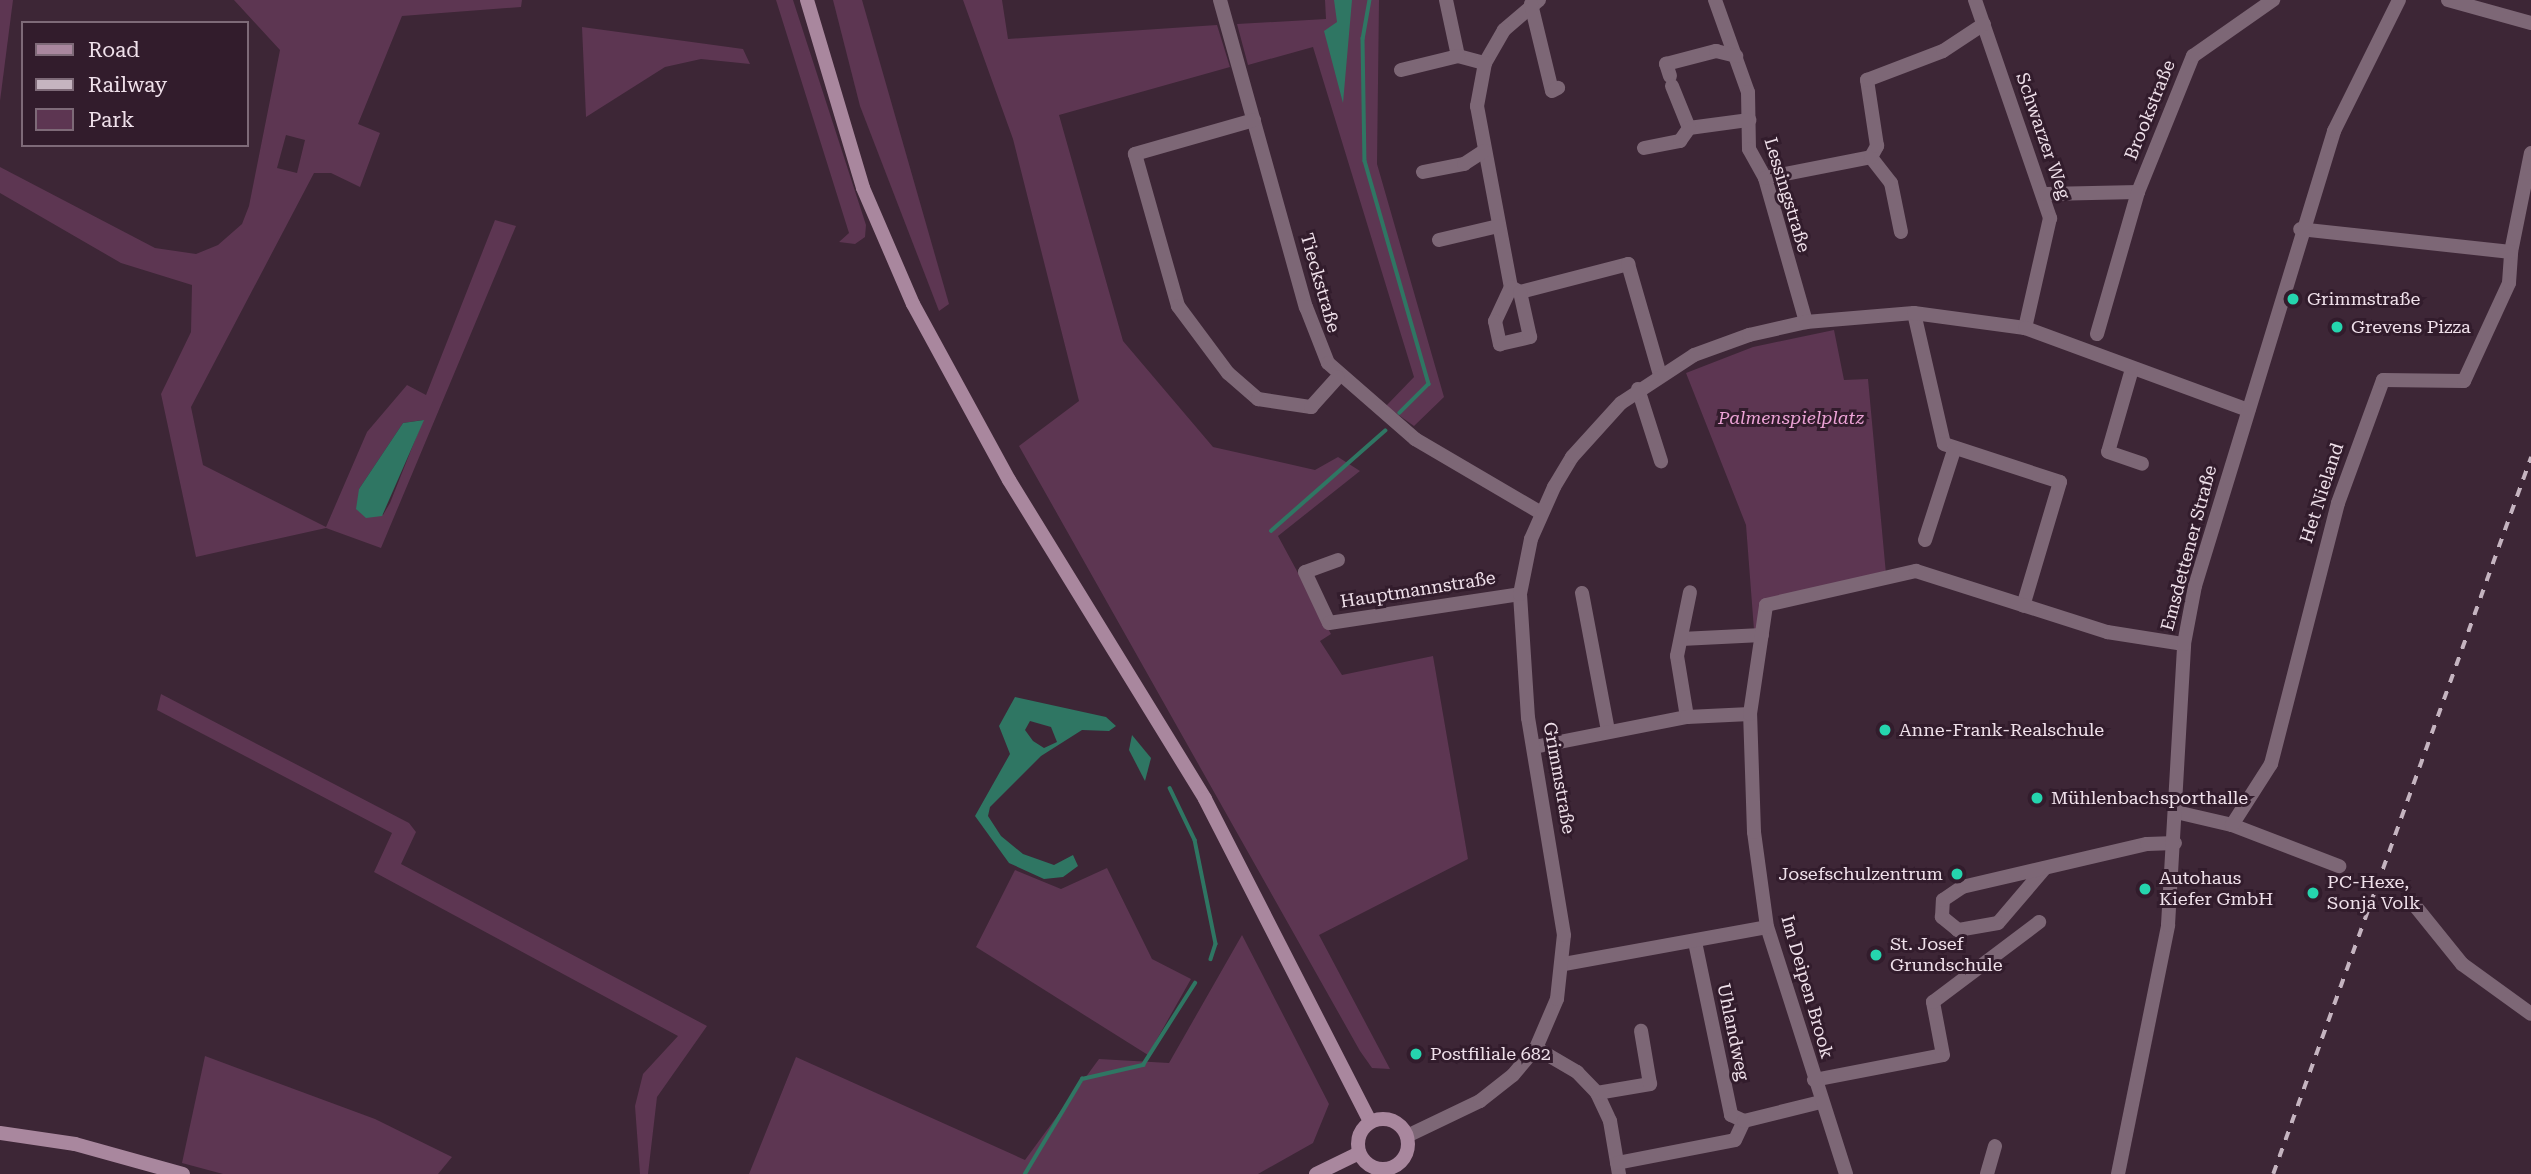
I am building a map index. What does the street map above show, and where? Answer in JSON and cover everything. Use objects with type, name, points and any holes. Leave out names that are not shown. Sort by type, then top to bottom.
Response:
[{"type":"main road","points":[[807,0],[863,188],[913,304],[1009,480],[1205,799],[1370,1121]]},
{"type":"main road","points":[[1390,1119],[1408,1136],[1406,1155],[1396,1171],[1376,1168],[1359,1153],[1358,1138],[1370,1121],[1390,1119]]},
{"type":"main road","points":[[0,1133],[75,1144],[183,1174]]},
{"type":"main road","points":[[1316,1174],[1359,1153]]},
{"type":"street","name":"Tieckstraße","points":[[1220,0],[1313,330],[1338,377],[1415,439],[1541,513]]},
{"type":"street","points":[[1446,0],[1458,56]]},
{"type":"street","name":"Lessingstraße","points":[[1715,0],[1736,56],[1749,120],[1749,149],[1765,178],[1806,322]]},
{"type":"street","name":"Schwarzer Weg","points":[[1975,0],[2046,194],[2047,247],[2025,328]]},
{"type":"street","name":"Brookstraße","points":[[2097,334],[2138,192],[2193,56],[2273,0]]},
{"type":"street","name":"Emsdettener Straße","points":[[2118,1174],[2166,937],[2175,843],[2184,644],[2300,229],[2356,76],[2399,0]]},
{"type":"street","points":[[2448,0],[2531,23]]},
{"type":"street","points":[[1535,2],[1504,30],[1485,63],[1477,106],[1498,226],[1516,290],[1629,264],[1660,374]]},
{"type":"street","points":[[1535,2],[1552,91],[1559,88]]},
{"type":"street","points":[[1871,157],[1877,146],[1867,80],[1943,51],[1984,24]]},
{"type":"street","points":[[1689,128],[1666,64],[1716,51],[1736,56]]},
{"type":"street","points":[[1401,70],[1458,56],[1485,63]]},
{"type":"street","points":[[1254,120],[1135,154],[1178,306],[1228,373],[1258,399],[1311,407],[1338,377]]},
{"type":"street","points":[[1644,148],[1680,141],[1689,128],[1749,120]]},
{"type":"street","points":[[1423,172],[1464,164],[1484,151]]},
{"type":"street","name":"Het Nieland","points":[[2232,825],[2271,764],[2338,503],[2383,380],[2464,381],[2496,318],[2531,153]]},
{"type":"street","points":[[1765,178],[1871,157]]},
{"type":"street","points":[[1871,157],[1891,183],[1901,232]]},
{"type":"street","points":[[2046,194],[2138,192]]},
{"type":"street","points":[[1439,240],[1498,226]]},
{"type":"street","points":[[2300,229],[2511,252]]},
{"type":"street","points":[[1914,313],[1944,444],[1954,450],[2060,482],[2023,606],[2107,632],[2184,644]]},
{"type":"street","name":"Grimmstraße","points":[[1408,1136],[1492,1093],[1536,1048],[1564,964],[1556,872],[1534,747],[1520,594],[1541,513],[1572,457],[1638,389],[1660,374],[1725,343],[1806,322],[1914,313],[2025,328],[2248,410]]},
{"type":"street","points":[[2133,369],[2108,452],[2142,464]]},
{"type":"street","points":[[1638,389],[1661,461]]},
{"type":"street","points":[[1925,540],[1954,450]]},
{"type":"street","name":"Hauptmannstraße","points":[[1338,560],[1305,572],[1329,623],[1520,594]]},
{"type":"street","name":"Im Deipen Brook","points":[[1846,1174],[1767,927],[1754,832],[1749,714],[1766,605],[1916,572],[2023,606]]},
{"type":"street","points":[[1687,717],[1677,656],[1690,592]]},
{"type":"street","points":[[1582,593],[1608,730]]},
{"type":"street","points":[[1681,639],[1762,635]]},
{"type":"street","points":[[1534,747],[1608,730],[1687,717],[1749,714]]},
{"type":"street","points":[[2176,812],[2232,825],[2339,866]]},
{"type":"street","points":[[2046,868],[1998,923],[1958,930],[1942,917],[1941,905],[1955,890],[2046,868],[2175,843]]},
{"type":"street","points":[[2412,902],[2462,964],[2531,1014]]},
{"type":"street","points":[[1814,1080],[1943,1055],[1933,1002],[2039,922]]},
{"type":"street","points":[[1564,964],[1767,927]]},
{"type":"street","name":"Uhlandweg","points":[[1695,942],[1731,1115],[1744,1121]]},
{"type":"street","points":[[1597,1093],[1650,1084],[1641,1031]]},
{"type":"street","points":[[1536,1048],[1577,1072],[1597,1093],[1618,1168],[1735,1140],[1744,1121],[1821,1102]]},
{"type":"street","points":[[1987,1174],[1995,1146]]},
{"type":"green space","points":[[0,0],[13,0],[0,101]]},
{"type":"green space","points":[[234,0],[522,0],[521,7],[402,16],[358,124],[380,133],[360,187],[331,173],[314,173],[191,407],[203,465],[326,527],[367,432],[407,385],[426,395],[495,220],[516,226],[381,548],[326,528],[196,557],[161,394],[191,332],[192,285],[121,263],[0,193],[0,167],[155,248],[196,254],[218,245],[242,224],[249,206],[280,50]],"holes":[[[286,135],[305,140],[297,173],[277,168]],[[423,420],[390,503],[383,515],[359,489],[403,423]]]},
{"type":"green space","points":[[776,0],[793,0],[866,225],[865,237],[855,244],[839,242],[849,233]]},
{"type":"green space","points":[[833,0],[862,0],[949,304],[939,311],[860,106]]},
{"type":"green space","points":[[963,0],[1002,0],[1008,39],[1217,25],[1230,67],[1059,115],[1123,341],[1213,447],[1315,470],[1338,457],[1360,471],[1278,536],[1331,634],[1320,641],[1342,675],[1433,656],[1468,859],[1319,935],[1390,1069],[1372,1068],[1360,1051],[1019,446],[1079,401],[1013,139]]},
{"type":"green space","points":[[1325,0],[1379,0],[1377,164],[1444,397],[1414,426],[1386,406],[1414,377],[1313,47],[1248,65],[1237,24],[1326,19]]},
{"type":"green space","points":[[582,27],[743,49],[750,64],[701,59],[665,67],[586,117]]},
{"type":"green space","name":"Palmenspielplatz","points":[[1834,330],[1844,380],[1868,379],[1886,574],[1770,600],[1769,630],[1754,630],[1746,525],[1686,373],[1753,347]]},
{"type":"green space","points":[[161,694],[409,823],[416,832],[401,864],[707,1026],[657,1097],[648,1174],[640,1174],[635,1106],[643,1074],[678,1036],[374,872],[392,833],[157,710]]},
{"type":"green space","points":[[1107,868],[1152,959],[1191,979],[1148,1055],[976,947],[1015,870],[1061,889]]},
{"type":"green space","points":[[1242,935],[1329,1104],[1313,1143],[1258,1174],[749,1174],[796,1057],[1025,1160],[1099,1059],[1169,1063]]},
{"type":"green space","points":[[205,1056],[375,1119],[452,1157],[438,1174],[223,1174],[182,1163]]},
{"type":"shaded area","points":[[1334,0],[1352,0],[1343,103],[1324,31],[1337,22]]},
{"type":"shaded area","points":[[424,420],[382,516],[366,518],[356,509],[359,489],[403,423]]},
{"type":"shaded area","points":[[1015,697],[1106,717],[1116,726],[1109,731],[1082,730],[1041,756],[990,807],[988,816],[1001,836],[1023,854],[1054,865],[1073,855],[1078,866],[1063,877],[1044,879],[1009,863],[975,816],[1010,754],[999,726]],"holes":[[[1030,721],[1051,727],[1057,742],[1044,748],[1033,741],[1025,730]]]},
{"type":"shaded area","points":[[1132,735],[1151,758],[1145,781],[1129,750]]},
{"type":"waterway","points":[[1370,0],[1363,38],[1365,161],[1429,384],[1400,413]]},
{"type":"waterway","points":[[1271,531],[1385,431]]},
{"type":"waterway","points":[[1170,788],[1195,840],[1216,944],[1211,959]]},
{"type":"waterway","points":[[1025,1174],[1082,1079],[1143,1065],[1195,983]]},
{"type":"railway","points":[[2273,1174],[2531,457]]},
{"type":"place","name":"Grimmstraße","points":[[2293,299]]},
{"type":"place","name":"Grevens Pizza","points":[[2337,327]]},
{"type":"place","name":"Anne-Frank-Realschule","points":[[1885,730]]},
{"type":"place","name":"Mühlenbachsporthalle","points":[[2037,798]]},
{"type":"place","name":"Josefschulzentrum","points":[[1957,874]]},
{"type":"place","name":"Autohaus Kiefer GmbH","points":[[2145,889]]},
{"type":"place","name":"PC-Hexe, Sonja Volk","points":[[2313,893]]},
{"type":"place","name":"St. Josef Grundschule","points":[[1876,955]]},
{"type":"place","name":"Postfiliale 682","points":[[1416,1054]]}]
